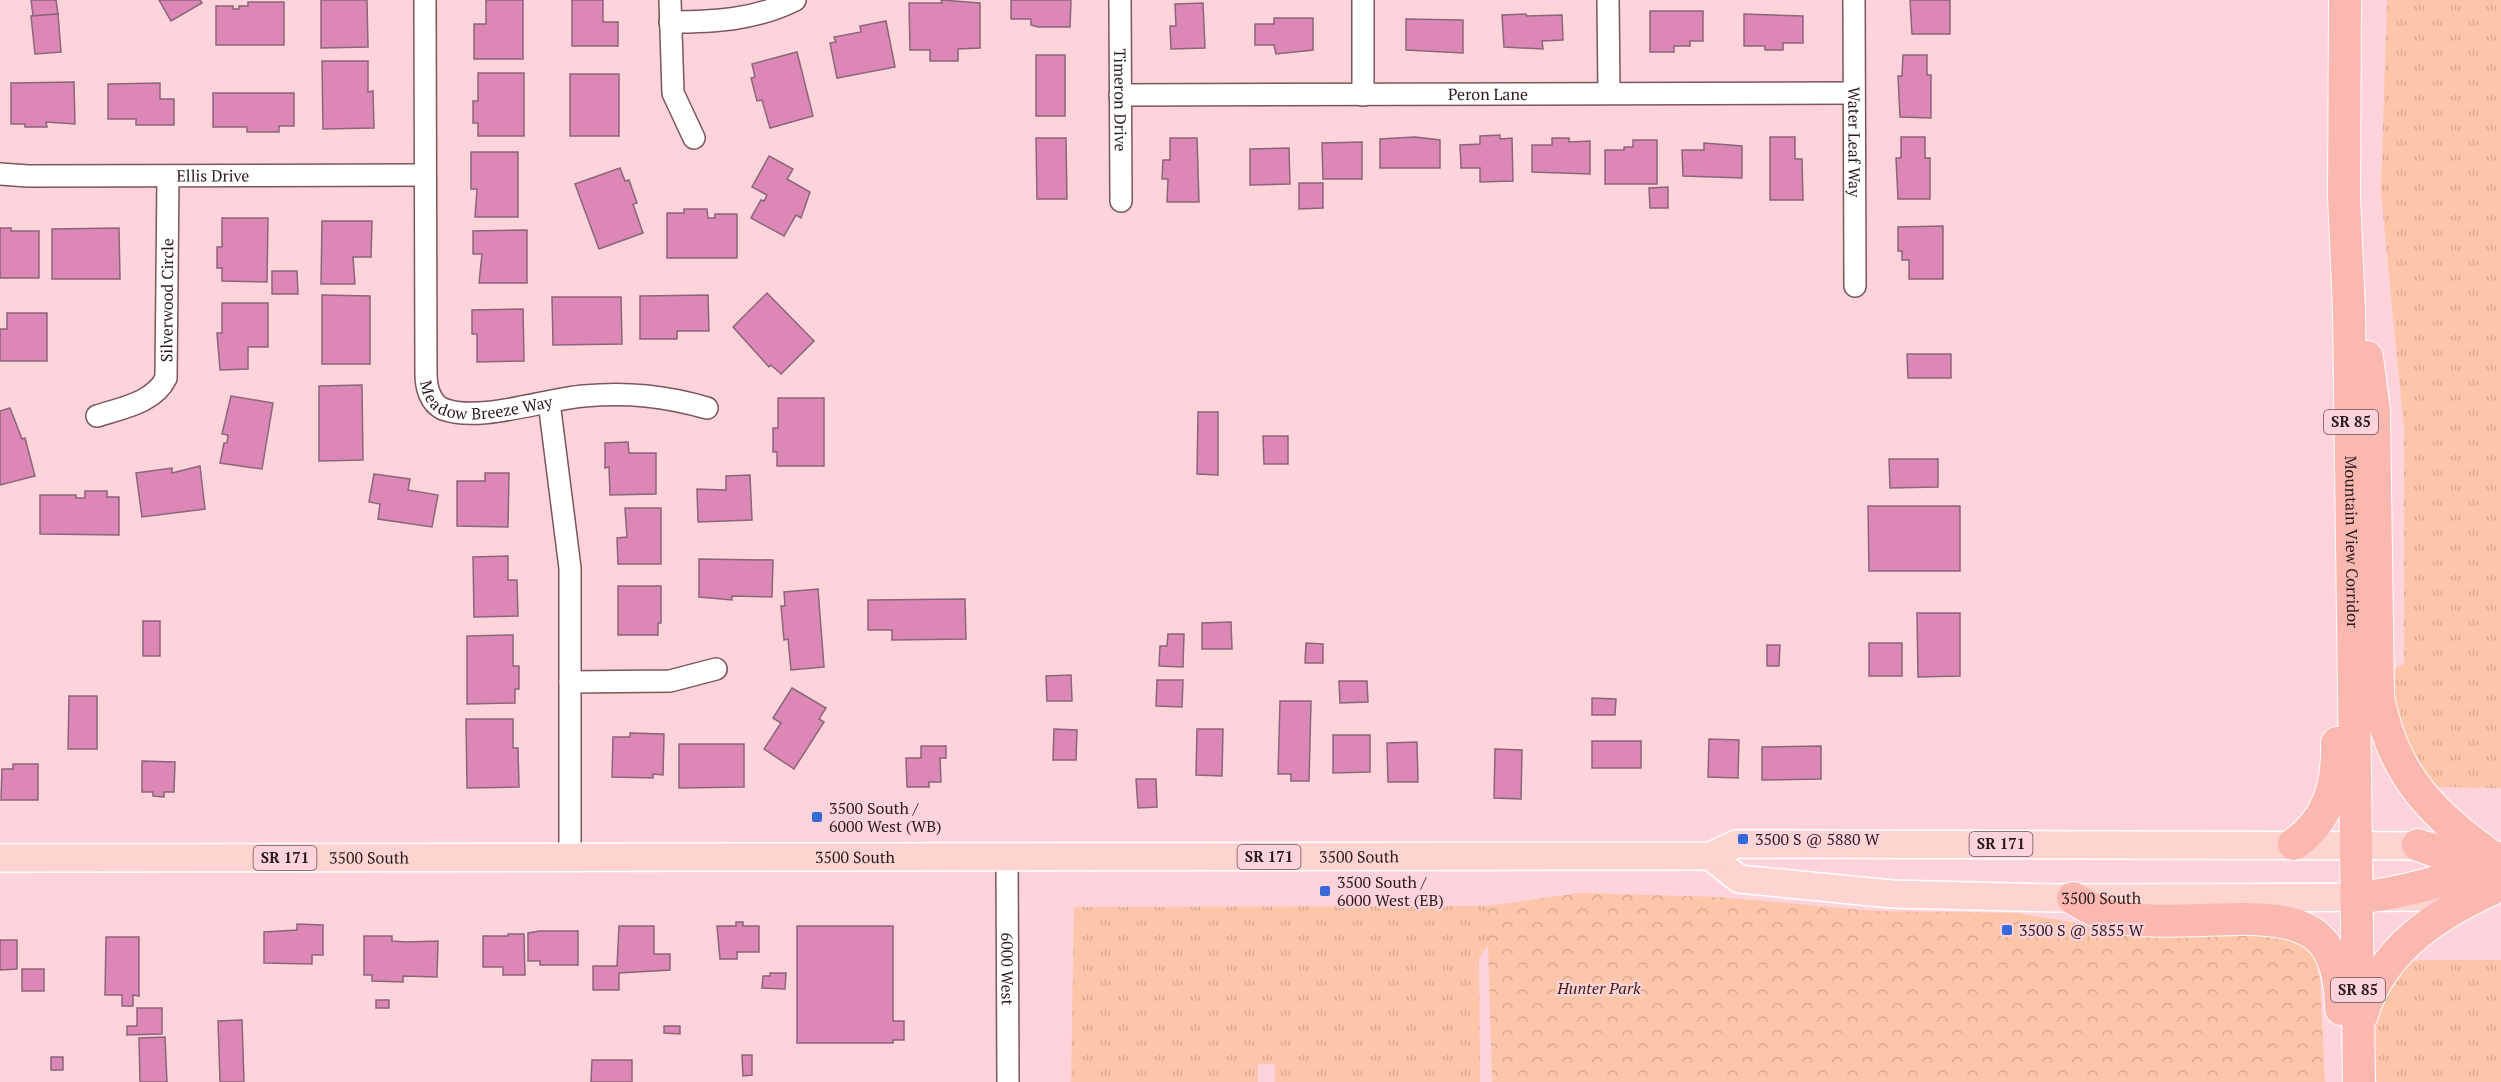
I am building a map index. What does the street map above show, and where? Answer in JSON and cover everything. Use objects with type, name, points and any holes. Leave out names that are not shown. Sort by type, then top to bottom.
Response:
[{"type":"highway","name":"Mountain View Corridor","points":[[2345,0],[2344,197],[2349,310],[2359,1082]]},
{"type":"highway","points":[[2294,844],[2307,836],[2326,810],[2334,787],[2338,763],[2331,326],[2344,197]]},
{"type":"highway","points":[[2349,310],[2367,358],[2372,384],[2378,696],[2382,716],[2395,754],[2421,796],[2493,872]]},
{"type":"highway","points":[[2418,845],[2493,872]]},
{"type":"highway","points":[[2357,898],[2409,891],[2493,872]]},
{"type":"highway","points":[[2358,1025],[2373,986],[2396,954],[2438,916],[2493,872]]},
{"type":"highway","points":[[2073,898],[2094,910],[2116,917],[2275,919],[2287,921],[2310,931],[2332,957],[2339,980],[2342,1082]]},
{"type":"main road","name":"3500 South","points":[[0,858],[1710,856],[1736,844],[2418,845]]},
{"type":"main road","name":"3500 South","points":[[1710,856],[1739,879],[1892,894],[2073,898],[2357,898]]},
{"type":"street","name":"Meadow Breeze Way","points":[[424,0],[426,374],[431,398],[437,406],[455,412],[501,410],[549,402],[569,559],[570,858]]},
{"type":"street","points":[[670,0],[673,93],[694,138]]},
{"type":"street","points":[[670,22],[706,22],[749,17],[795,0]]},
{"type":"street","name":"Timeron Drive","points":[[1120,0],[1121,201]]},
{"type":"street","points":[[1363,0],[1363,95]]},
{"type":"street","points":[[1608,0],[1608,93]]},
{"type":"street","name":"Water Leaf Way","points":[[1854,0],[1855,286]]},
{"type":"street","name":"Peron Lane","points":[[1120,95],[1854,93]]},
{"type":"street","name":"Ellis Drive","points":[[0,174],[425,176]]},
{"type":"street","name":"Silverwood Circle","points":[[96,416],[152,395],[162,387],[166,378],[168,176]]},
{"type":"street","points":[[549,402],[591,395],[652,395],[706,408]]},
{"type":"street","points":[[570,682],[670,681],[716,669]]},
{"type":"street","name":"6000 West","points":[[1007,857],[1008,1082]]},
{"type":"green space","points":[[2387,0],[2501,0],[2501,788],[2434,787],[2410,746],[2396,705],[2390,672],[2404,664],[2404,430],[2381,192]]},
{"type":"green space","name":"Hunter Park","points":[[1580,893],[1719,897],[1874,911],[2017,913],[2093,926],[2263,926],[2303,941],[2315,958],[2320,980],[2325,1082],[1492,1082],[1487,906]]},
{"type":"green space","points":[[1487,906],[1488,945],[1479,958],[1480,1082],[1275,1082],[1275,1064],[1258,1064],[1258,1082],[1071,1082],[1074,907]]},
{"type":"green space","points":[[2501,960],[2501,1082],[2377,1082],[2374,1061],[2374,1028],[2378,1007],[2387,988],[2407,962]]},
{"type":"green space","points":[[1862,1076],[1939,1081],[1940,1082],[1807,1082]]},
{"type":"building","points":[[31,0],[56,0],[58,14],[33,16]]},
{"type":"building","points":[[159,0],[200,0],[202,3],[171,21]]},
{"type":"building","points":[[321,0],[367,0],[368,47],[321,48]]},
{"type":"building","points":[[486,0],[523,0],[523,59],[474,59],[474,24],[486,24]]},
{"type":"building","points":[[572,0],[603,0],[603,22],[618,22],[618,46],[572,46]]},
{"type":"building","points":[[941,0],[980,3],[980,48],[958,49],[958,61],[930,61],[930,50],[910,50],[909,3],[942,3]]},
{"type":"building","points":[[1011,0],[1071,0],[1070,27],[1038,27],[1031,25],[1031,19],[1011,19]]},
{"type":"building","points":[[1910,0],[1950,0],[1950,34],[1912,34]]},
{"type":"building","points":[[248,2],[284,2],[284,45],[216,45],[216,6],[233,6],[233,9],[239,9],[239,6],[248,6]]},
{"type":"building","points":[[1203,3],[1205,48],[1171,49],[1170,26],[1176,26],[1175,4]]},
{"type":"building","points":[[1650,11],[1703,11],[1703,41],[1690,41],[1690,46],[1674,46],[1674,52],[1650,52]]},
{"type":"building","points":[[58,14],[61,52],[35,54],[31,16]]},
{"type":"building","points":[[1526,14],[1527,16],[1562,15],[1563,40],[1542,41],[1543,49],[1504,47],[1502,15]]},
{"type":"building","points":[[1744,14],[1803,16],[1803,43],[1783,43],[1783,50],[1765,50],[1765,46],[1744,46]]},
{"type":"building","points":[[1274,18],[1313,18],[1313,50],[1276,54],[1274,45],[1255,45],[1255,24],[1274,24]]},
{"type":"building","points":[[1406,19],[1463,20],[1463,53],[1406,50]]},
{"type":"building","points":[[886,21],[895,67],[837,78],[830,43],[836,42],[834,37],[861,32],[860,26]]},
{"type":"building","points":[[797,52],[813,116],[770,128],[762,100],[757,101],[751,78],[755,77],[752,64]]},
{"type":"building","points":[[1036,55],[1065,55],[1065,116],[1036,116]]},
{"type":"building","points":[[1903,55],[1927,55],[1927,75],[1931,75],[1931,118],[1900,117],[1898,76],[1902,76]]},
{"type":"building","points":[[322,61],[368,61],[368,92],[373,91],[374,128],[323,129]]},
{"type":"building","points":[[478,73],[524,73],[524,136],[478,136],[478,123],[473,123],[473,101],[478,101]]},
{"type":"building","points":[[570,74],[619,74],[619,136],[570,136]]},
{"type":"building","points":[[74,82],[75,124],[46,122],[47,127],[25,127],[25,124],[11,124],[11,83]]},
{"type":"building","points":[[160,83],[160,99],[174,99],[174,125],[136,125],[136,119],[108,119],[108,84]]},
{"type":"building","points":[[213,93],[294,93],[294,126],[279,126],[279,132],[247,132],[247,127],[213,127]]},
{"type":"building","points":[[1500,135],[1500,139],[1512,138],[1513,181],[1480,182],[1480,168],[1461,168],[1460,145],[1480,144],[1480,136]]},
{"type":"building","points":[[1415,137],[1440,140],[1440,168],[1380,168],[1380,139]]},
{"type":"building","points":[[1770,137],[1795,137],[1795,159],[1802,159],[1803,200],[1770,200]]},
{"type":"building","points":[[1901,137],[1925,137],[1925,158],[1930,158],[1930,199],[1898,199],[1896,158],[1901,158]]},
{"type":"building","points":[[1036,138],[1066,138],[1067,199],[1037,199]]},
{"type":"building","points":[[1170,138],[1197,138],[1199,202],[1167,202],[1168,179],[1162,179],[1163,160],[1170,160]]},
{"type":"building","points":[[1552,138],[1569,138],[1569,142],[1590,141],[1590,174],[1532,172],[1532,145],[1552,145]]},
{"type":"building","points":[[1633,140],[1657,140],[1657,184],[1605,184],[1605,150],[1624,150],[1624,147],[1633,147]]},
{"type":"building","points":[[1362,142],[1362,179],[1323,179],[1322,143]]},
{"type":"building","points":[[1704,143],[1742,146],[1742,178],[1683,176],[1682,150],[1704,150]]},
{"type":"building","points":[[1289,148],[1290,184],[1250,185],[1250,149]]},
{"type":"building","points":[[471,152],[518,152],[518,217],[475,217],[477,189],[471,189]]},
{"type":"building","points":[[769,156],[793,169],[787,179],[810,192],[801,218],[796,215],[784,236],[751,218],[761,200],[764,201],[767,195],[752,187]]},
{"type":"building","points":[[620,168],[625,181],[629,180],[637,203],[633,204],[643,233],[599,249],[575,184]]},
{"type":"building","points":[[1299,183],[1323,183],[1323,208],[1299,209]]},
{"type":"building","points":[[1668,187],[1668,208],[1650,208],[1649,188]]},
{"type":"building","points":[[684,209],[707,209],[708,218],[715,218],[715,214],[737,214],[737,258],[667,258],[667,213],[684,213]]},
{"type":"building","points":[[222,218],[268,218],[267,282],[222,281],[222,268],[217,268],[217,247],[222,247]]},
{"type":"building","points":[[322,221],[372,221],[371,257],[353,257],[355,284],[321,284]]},
{"type":"building","points":[[1943,226],[1943,279],[1909,279],[1909,260],[1902,260],[1902,251],[1898,251],[1898,227]]},
{"type":"building","points":[[0,228],[11,228],[11,231],[39,231],[39,278],[0,278]]},
{"type":"building","points":[[119,228],[120,279],[52,279],[52,229]]},
{"type":"building","points":[[527,230],[527,283],[479,283],[482,254],[473,254],[473,231]]},
{"type":"building","points":[[272,271],[297,271],[298,294],[272,294]]},
{"type":"building","points":[[767,293],[814,341],[781,374],[771,365],[769,367],[733,327]]},
{"type":"building","points":[[322,295],[370,296],[370,364],[322,364]]},
{"type":"building","points":[[708,295],[709,331],[677,331],[677,339],[640,339],[640,296]]},
{"type":"building","points":[[552,297],[621,297],[622,344],[553,345]]},
{"type":"building","points":[[222,303],[268,303],[268,347],[248,347],[248,369],[220,370],[217,333],[222,333]]},
{"type":"building","points":[[523,309],[524,361],[477,362],[477,334],[472,334],[472,310]]},
{"type":"building","points":[[7,313],[47,313],[47,361],[0,361],[0,329],[7,329]]},
{"type":"building","points":[[1907,354],[1951,354],[1951,378],[1908,378]]},
{"type":"building","points":[[362,385],[363,460],[319,461],[319,386]]},
{"type":"building","points":[[231,396],[273,403],[262,469],[220,463],[224,443],[227,443],[228,435],[222,434]]},
{"type":"building","points":[[778,398],[824,398],[824,466],[777,466],[777,452],[773,452],[773,428],[778,428]]},
{"type":"building","points":[[10,408],[22,439],[25,438],[35,476],[0,485],[0,411]]},
{"type":"building","points":[[1198,412],[1218,412],[1218,475],[1197,474]]},
{"type":"building","points":[[1263,436],[1288,436],[1288,464],[1264,464]]},
{"type":"building","points":[[628,442],[629,453],[656,453],[656,494],[610,495],[609,467],[605,468],[605,443]]},
{"type":"building","points":[[1889,459],[1938,459],[1938,487],[1890,488]]},
{"type":"building","points":[[200,466],[205,509],[142,517],[136,473],[172,468],[172,473]]},
{"type":"building","points":[[485,473],[509,473],[508,527],[457,526],[457,481],[485,481]]},
{"type":"building","points":[[374,474],[410,479],[408,490],[438,495],[432,527],[378,519],[380,504],[369,502]]},
{"type":"building","points":[[750,475],[752,520],[698,522],[697,489],[726,490],[726,476]]},
{"type":"building","points":[[85,491],[107,491],[107,497],[119,497],[119,535],[40,534],[40,495],[76,495],[76,498],[85,498]]},
{"type":"building","points":[[1868,506],[1960,506],[1960,571],[1869,571]]},
{"type":"building","points":[[625,508],[661,508],[661,564],[618,564],[617,538],[627,537]]},
{"type":"building","points":[[508,556],[508,580],[517,580],[518,616],[474,617],[473,557]]},
{"type":"building","points":[[699,559],[773,560],[772,597],[732,596],[732,600],[699,597]]},
{"type":"building","points":[[618,586],[661,586],[661,623],[658,623],[658,635],[618,635]]},
{"type":"building","points":[[818,589],[824,667],[791,670],[788,639],[784,640],[781,606],[785,606],[784,592]]},
{"type":"building","points":[[965,599],[966,639],[892,640],[892,630],[868,630],[868,600]]},
{"type":"building","points":[[1917,613],[1960,613],[1960,676],[1918,677]]},
{"type":"building","points":[[143,621],[160,621],[160,656],[143,656]]},
{"type":"building","points":[[1231,622],[1232,649],[1202,649],[1202,623]]},
{"type":"building","points":[[1168,634],[1184,634],[1183,667],[1159,666],[1160,646],[1167,646]]},
{"type":"building","points":[[513,635],[513,666],[519,666],[519,689],[515,689],[515,703],[467,704],[467,636]]},
{"type":"building","points":[[1306,643],[1323,644],[1323,663],[1305,663]]},
{"type":"building","points":[[1869,643],[1902,643],[1902,676],[1869,676]]},
{"type":"building","points":[[1767,645],[1780,645],[1779,666],[1767,666]]},
{"type":"building","points":[[1071,675],[1072,701],[1047,701],[1046,676]]},
{"type":"building","points":[[1157,680],[1183,680],[1182,707],[1156,706]]},
{"type":"building","points":[[1339,681],[1367,681],[1368,702],[1340,703]]},
{"type":"building","points":[[792,688],[826,708],[819,719],[824,722],[794,769],[764,749],[781,723],[773,718]]},
{"type":"building","points":[[69,696],[97,696],[97,749],[68,749]]},
{"type":"building","points":[[1592,698],[1616,699],[1615,715],[1592,715]]},
{"type":"building","points":[[1280,701],[1311,701],[1309,781],[1291,781],[1291,774],[1278,774]]},
{"type":"building","points":[[466,719],[513,719],[513,748],[518,748],[519,787],[467,788]]},
{"type":"building","points":[[1054,729],[1077,730],[1076,760],[1053,760]]},
{"type":"building","points":[[1197,729],[1223,729],[1222,776],[1196,775]]},
{"type":"building","points":[[630,733],[664,734],[663,775],[653,774],[653,778],[612,777],[613,737],[630,737]]},
{"type":"building","points":[[1333,735],[1370,735],[1370,772],[1333,773]]},
{"type":"building","points":[[1709,739],[1739,740],[1738,778],[1708,777]]},
{"type":"building","points":[[1592,741],[1641,741],[1641,768],[1592,768]]},
{"type":"building","points":[[1417,742],[1418,782],[1388,782],[1387,743]]},
{"type":"building","points":[[679,744],[744,744],[744,787],[679,788]]},
{"type":"building","points":[[921,746],[946,746],[946,758],[940,758],[941,782],[929,782],[929,787],[907,787],[906,758],[921,758]]},
{"type":"building","points":[[1821,746],[1821,779],[1762,780],[1762,747]]},
{"type":"building","points":[[1495,749],[1522,750],[1521,799],[1494,798]]},
{"type":"building","points":[[142,761],[175,762],[174,792],[164,792],[164,797],[153,796],[153,792],[142,792]]},
{"type":"building","points":[[13,764],[38,764],[38,800],[1,800],[2,769],[13,769]]},
{"type":"building","points":[[1136,779],[1156,779],[1157,807],[1138,808]]},
{"type":"building","points":[[736,922],[743,922],[743,926],[759,926],[759,952],[737,952],[737,959],[720,959],[717,926],[736,926]]},
{"type":"building","points":[[297,924],[323,925],[323,955],[312,955],[312,964],[264,963],[264,932],[297,930]]},
{"type":"building","points":[[619,926],[654,926],[654,954],[670,954],[670,970],[619,973],[619,990],[593,990],[593,966],[617,966]]},
{"type":"building","points":[[797,926],[893,926],[893,1021],[904,1021],[904,1040],[893,1040],[893,1043],[797,1043]]},
{"type":"building","points":[[578,931],[578,965],[540,965],[540,961],[528,961],[528,933]]},
{"type":"building","points":[[508,934],[524,934],[525,975],[503,975],[503,967],[483,967],[483,936],[508,936]]},
{"type":"building","points":[[364,936],[392,936],[392,941],[438,941],[437,977],[403,976],[403,982],[372,981],[372,975],[364,975]]},
{"type":"building","points":[[106,937],[139,937],[139,996],[133,995],[133,1006],[122,1006],[122,995],[105,995]]},
{"type":"building","points":[[0,940],[17,940],[17,969],[0,970]]},
{"type":"building","points":[[22,969],[44,969],[44,991],[22,991]]},
{"type":"building","points":[[770,973],[786,973],[785,989],[762,988],[763,976],[770,976]]},
{"type":"building","points":[[376,1000],[389,1000],[389,1008],[376,1008]]},
{"type":"building","points":[[137,1008],[162,1008],[162,1034],[127,1035],[127,1026],[137,1026]]},
{"type":"building","points":[[242,1020],[244,1082],[220,1082],[218,1021]]},
{"type":"building","points":[[664,1026],[680,1026],[680,1034],[664,1033]]},
{"type":"building","points":[[165,1037],[167,1082],[140,1082],[139,1038]]},
{"type":"building","points":[[742,1055],[752,1055],[752,1075],[743,1076]]},
{"type":"building","points":[[51,1057],[63,1057],[63,1070],[51,1070]]},
{"type":"building","points":[[592,1060],[632,1060],[632,1082],[591,1082]]},
{"type":"place","name":"3500 South / 6000 West (WB)","points":[[817,817]]},
{"type":"place","name":"3500 S @ 5880 W","points":[[1743,839]]},
{"type":"place","name":"3500 South / 6000 West (EB)","points":[[1325,891]]},
{"type":"place","name":"3500 S @ 5855 W","points":[[2007,930]]}]
